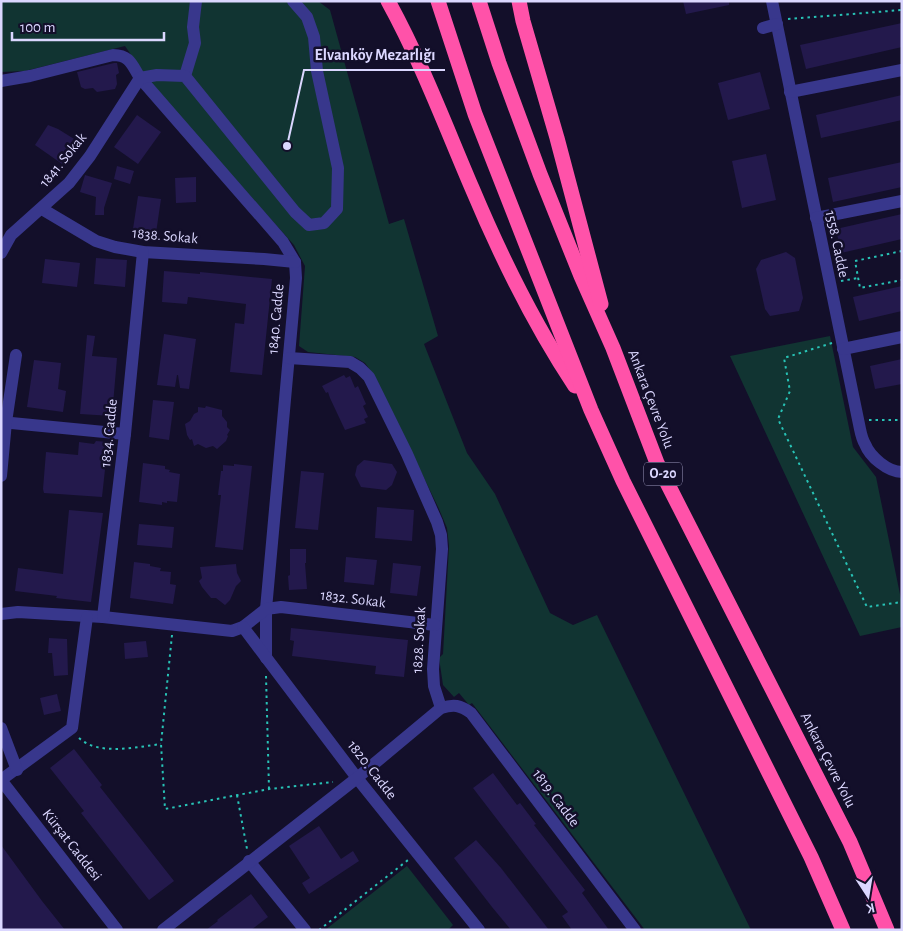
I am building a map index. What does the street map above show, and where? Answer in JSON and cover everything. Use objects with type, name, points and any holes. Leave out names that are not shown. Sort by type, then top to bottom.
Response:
[{"type":"highway","points":[[388,1],[413,49],[511,274],[549,347],[591,410]]},
{"type":"highway","name":"O-20","points":[[438,1],[475,114],[591,410],[623,481],[811,857],[843,930]]},
{"type":"highway","name":"Ankara Çevre Yolu","points":[[479,1],[499,63],[540,174],[581,276],[613,348],[657,463],[850,842],[887,930]]},
{"type":"highway","points":[[519,1],[523,22],[557,138],[613,348]]},
{"type":"street","points":[[185,76],[195,43],[193,27],[196,1]]},
{"type":"street","points":[[140,78],[157,75],[185,76],[309,226],[324,223],[337,209],[338,168],[317,71],[314,37],[307,17],[293,1]]},
{"type":"street","name":"1558. Cadde","points":[[772,1],[829,283],[865,446],[879,462],[897,472],[902,472]]},
{"type":"street","points":[[763,28],[776,22]]},
{"type":"street","points":[[1,81],[30,76],[113,55],[127,57],[140,78],[283,242],[295,262]]},
{"type":"street","points":[[790,92],[902,70]]},
{"type":"street","name":"1841. Sokak","points":[[1,253],[6,234],[42,209],[69,184],[90,156],[140,78]]},
{"type":"street","points":[[816,218],[902,201]]},
{"type":"street","name":"1838. Sokak","points":[[42,209],[96,241],[114,247],[143,252],[295,262]]},
{"type":"street","name":"1834. Cadde","points":[[103,618],[125,434],[143,252]]},
{"type":"street","name":"1840. Cadde","points":[[266,658],[266,609],[296,278],[295,262]]},
{"type":"street","points":[[842,344],[902,337]]},
{"type":"street","points":[[1,476],[4,422],[16,356]]},
{"type":"street","name":"1828. Sokak","points":[[289,358],[350,362],[360,368],[369,377],[408,454],[441,535],[442,548],[433,669],[434,686],[441,708]]},
{"type":"street","points":[[4,422],[125,434]]},
{"type":"street","name":"1832. Sokak","points":[[266,609],[294,608],[435,625]]},
{"type":"street","points":[[1,614],[18,612],[103,618],[232,632],[243,627],[266,609]]},
{"type":"street","points":[[1,780],[72,728],[87,617]]},
{"type":"street","name":"1820. Cadde","points":[[243,627],[357,778],[478,930]]},
{"type":"street","name":"1819. Cadde","points":[[441,708],[454,704],[463,707],[471,713],[635,930]]},
{"type":"street","points":[[162,930],[357,778],[441,708]]},
{"type":"street","points":[[1,728],[17,770]]},
{"type":"street","name":"Kürşat Caddesi","points":[[1,780],[117,930]]},
{"type":"street","points":[[249,861],[305,930]]},
{"type":"path","points":[[776,22],[902,10]]},
{"type":"path","points":[[902,251],[855,262],[860,288],[902,280]]},
{"type":"path","points":[[829,283],[858,278]]},
{"type":"path","points":[[842,344],[784,358],[790,391],[778,419],[867,607],[902,602]]},
{"type":"path","points":[[858,420],[902,420]]},
{"type":"path","points":[[173,625],[161,744],[165,808],[268,789],[333,782]]},
{"type":"path","points":[[266,658],[268,789]]},
{"type":"path","points":[[72,728],[81,740],[95,747],[120,749],[161,744]]},
{"type":"path","points":[[237,795],[249,861]]},
{"type":"path","points":[[319,930],[416,853]]},
{"type":"green space","points":[[1,1],[318,1],[330,10],[389,224],[404,219],[438,336],[424,344],[467,453],[495,494],[550,613],[573,625],[597,615],[751,930],[645,930],[472,703],[469,705],[459,693],[454,697],[443,685],[439,658],[443,654],[449,546],[447,528],[374,375],[365,363],[355,357],[308,352],[299,346],[305,266],[294,245],[153,87],[125,46],[25,71],[1,72]]},
{"type":"green space","points":[[830,336],[853,447],[876,477],[902,604],[902,627],[860,636],[730,356]]},
{"type":"green space","points":[[407,866],[453,925],[448,930],[325,930]]},
{"type":"building","points":[[683,1],[729,1],[729,5],[686,14]]},
{"type":"building","points":[[902,23],[902,47],[806,69],[800,45]]},
{"type":"building","points":[[117,63],[119,73],[116,75],[117,84],[115,89],[97,92],[93,88],[85,89],[81,87],[77,72]]},
{"type":"building","points":[[760,72],[770,109],[728,120],[718,83]]},
{"type":"building","points":[[902,95],[902,120],[821,138],[816,115]]},
{"type":"building","points":[[137,115],[161,132],[138,164],[114,147]]},
{"type":"building","points":[[48,125],[79,142],[65,166],[35,145]]},
{"type":"building","points":[[766,154],[776,200],[742,208],[732,161]]},
{"type":"building","points":[[902,162],[902,187],[833,202],[828,178]]},
{"type":"building","points":[[117,166],[134,171],[130,184],[114,179]]},
{"type":"building","points":[[85,175],[112,183],[104,208],[104,215],[95,215],[96,197],[80,192]]},
{"type":"building","points":[[196,177],[196,202],[176,203],[175,178]]},
{"type":"building","points":[[138,196],[161,199],[156,233],[133,229]]},
{"type":"building","points":[[902,214],[902,239],[841,253],[836,229]]},
{"type":"building","points":[[786,252],[795,258],[803,298],[799,311],[770,316],[765,309],[756,269],[761,260]]},
{"type":"building","points":[[96,258],[127,260],[125,287],[94,284]]},
{"type":"building","points":[[45,259],[80,263],[77,287],[42,283]]},
{"type":"building","points":[[164,271],[200,274],[200,272],[272,279],[262,375],[230,372],[235,323],[244,324],[246,304],[188,297],[187,304],[162,302]]},
{"type":"building","points":[[902,286],[902,311],[859,321],[853,297]]},
{"type":"building","points":[[164,334],[196,339],[189,389],[180,388],[178,375],[175,387],[157,385]]},
{"type":"building","points":[[87,335],[95,336],[92,356],[117,358],[112,416],[80,414]]},
{"type":"building","points":[[902,359],[902,384],[875,389],[870,366]]},
{"type":"building","points":[[34,360],[61,363],[58,389],[66,391],[63,412],[27,407]]},
{"type":"building","points":[[344,375],[346,378],[350,376],[355,388],[358,386],[366,404],[363,406],[368,417],[364,419],[366,423],[345,430],[328,392],[326,393],[322,386]]},
{"type":"building","points":[[153,400],[174,402],[169,440],[149,437]]},
{"type":"building","points":[[206,406],[222,410],[222,416],[230,430],[226,441],[217,449],[213,446],[206,448],[198,444],[194,446],[192,439],[190,440],[187,435],[185,424],[198,412],[198,407],[205,408]]},
{"type":"building","points":[[96,441],[108,442],[102,497],[44,493],[46,452],[78,455],[79,442],[94,444]]},
{"type":"building","points":[[364,460],[392,464],[397,472],[392,485],[386,490],[361,487],[355,475],[357,466]]},
{"type":"building","points":[[143,463],[165,466],[165,469],[170,470],[169,472],[180,474],[177,502],[162,502],[162,505],[139,502]]},
{"type":"building","points":[[234,464],[252,466],[243,550],[215,547],[221,495],[218,495],[221,471],[223,471],[223,465],[234,466]]},
{"type":"building","points":[[301,471],[324,473],[318,530],[295,528]]},
{"type":"building","points":[[377,507],[414,510],[412,541],[375,538]]},
{"type":"building","points":[[69,510],[103,513],[91,602],[15,591],[18,568],[63,574]]},
{"type":"building","points":[[139,524],[174,527],[172,548],[137,545]]},
{"type":"building","points":[[290,549],[306,549],[307,589],[289,590]]},
{"type":"building","points":[[346,557],[377,560],[374,585],[344,582]]},
{"type":"building","points":[[134,562],[150,564],[150,566],[161,568],[160,571],[171,572],[170,584],[176,585],[173,604],[130,598]]},
{"type":"building","points":[[393,563],[421,566],[417,596],[390,593]]},
{"type":"building","points":[[236,564],[237,573],[241,581],[225,605],[216,598],[211,598],[202,587],[199,581],[202,578],[200,567]]},
{"type":"building","points":[[291,628],[408,640],[404,677],[375,674],[376,666],[292,656],[294,641],[290,640]]},
{"type":"building","points":[[49,638],[67,639],[68,675],[54,676],[52,653],[48,653]]},
{"type":"building","points":[[146,641],[148,657],[125,659],[124,643]]},
{"type":"building","points":[[57,694],[61,711],[44,715],[40,698]]},
{"type":"building","points":[[74,749],[102,785],[100,787],[174,881],[149,900],[81,813],[84,811],[50,768]]},
{"type":"building","points":[[493,773],[517,805],[520,803],[536,824],[534,825],[585,890],[582,893],[609,930],[572,930],[562,916],[568,912],[473,788]]},
{"type":"building","points":[[319,826],[341,859],[353,851],[359,861],[309,894],[302,883],[310,878],[289,846]]},
{"type":"building","points":[[476,840],[501,868],[549,930],[511,930],[492,907],[454,858]]},
{"type":"building","points":[[1,845],[42,901],[65,930],[1,930]]},
{"type":"building","points":[[251,894],[268,917],[251,930],[206,930],[217,920]]},
{"type":"place","name":"Elvanköy Mezarlığı","points":[[287,146]]}]
